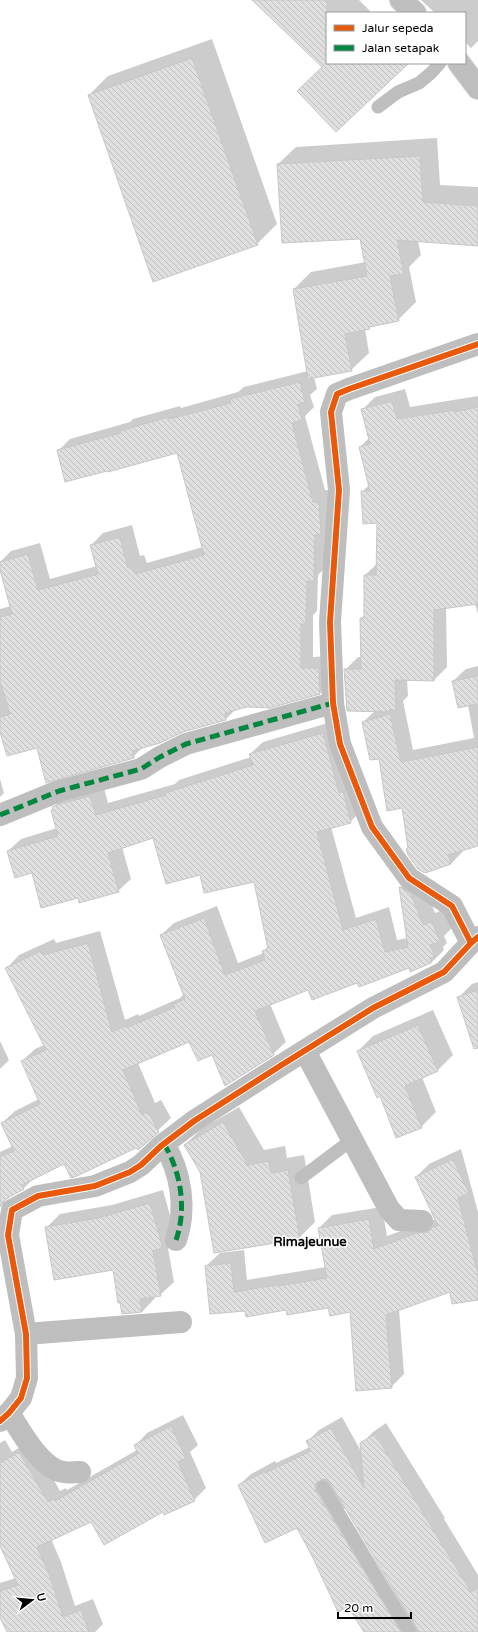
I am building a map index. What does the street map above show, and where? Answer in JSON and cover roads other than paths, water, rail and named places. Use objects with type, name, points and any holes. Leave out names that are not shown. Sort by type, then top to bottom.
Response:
[{"type":"main road","points":[[401,0],[414,12]]},
{"type":"main road","points":[[460,64],[478,88]]},
{"type":"main road","points":[[80,1472],[62,1472],[50,1467],[40,1459],[5,1417],[21,1398],[27,1378],[26,1334],[4,1231],[12,1210],[38,1196],[95,1186],[130,1172],[194,1121],[373,1008],[444,972],[475,940],[452,906],[409,878],[372,827],[340,744],[333,703],[330,622],[339,490],[331,412],[337,394],[349,388],[478,344]]},
{"type":"main road","points":[[0,815],[59,790],[141,769],[160,757],[186,744],[333,703]]},
{"type":"main road","points":[[305,1051],[389,1209],[399,1220],[422,1222]]},
{"type":"main road","points":[[164,1144],[170,1153],[180,1193],[182,1212],[180,1228],[176,1240]]},
{"type":"main road","points":[[26,1334],[181,1322]]},
{"type":"lane","points":[[378,107],[398,92],[419,83],[439,64]]},
{"type":"lane","points":[[301,1178],[353,1139]]},
{"type":"lane","points":[[323,1487],[410,1632]]},
{"type":"district","name":"Rimajeunue","points":[[310,1241]]}]
